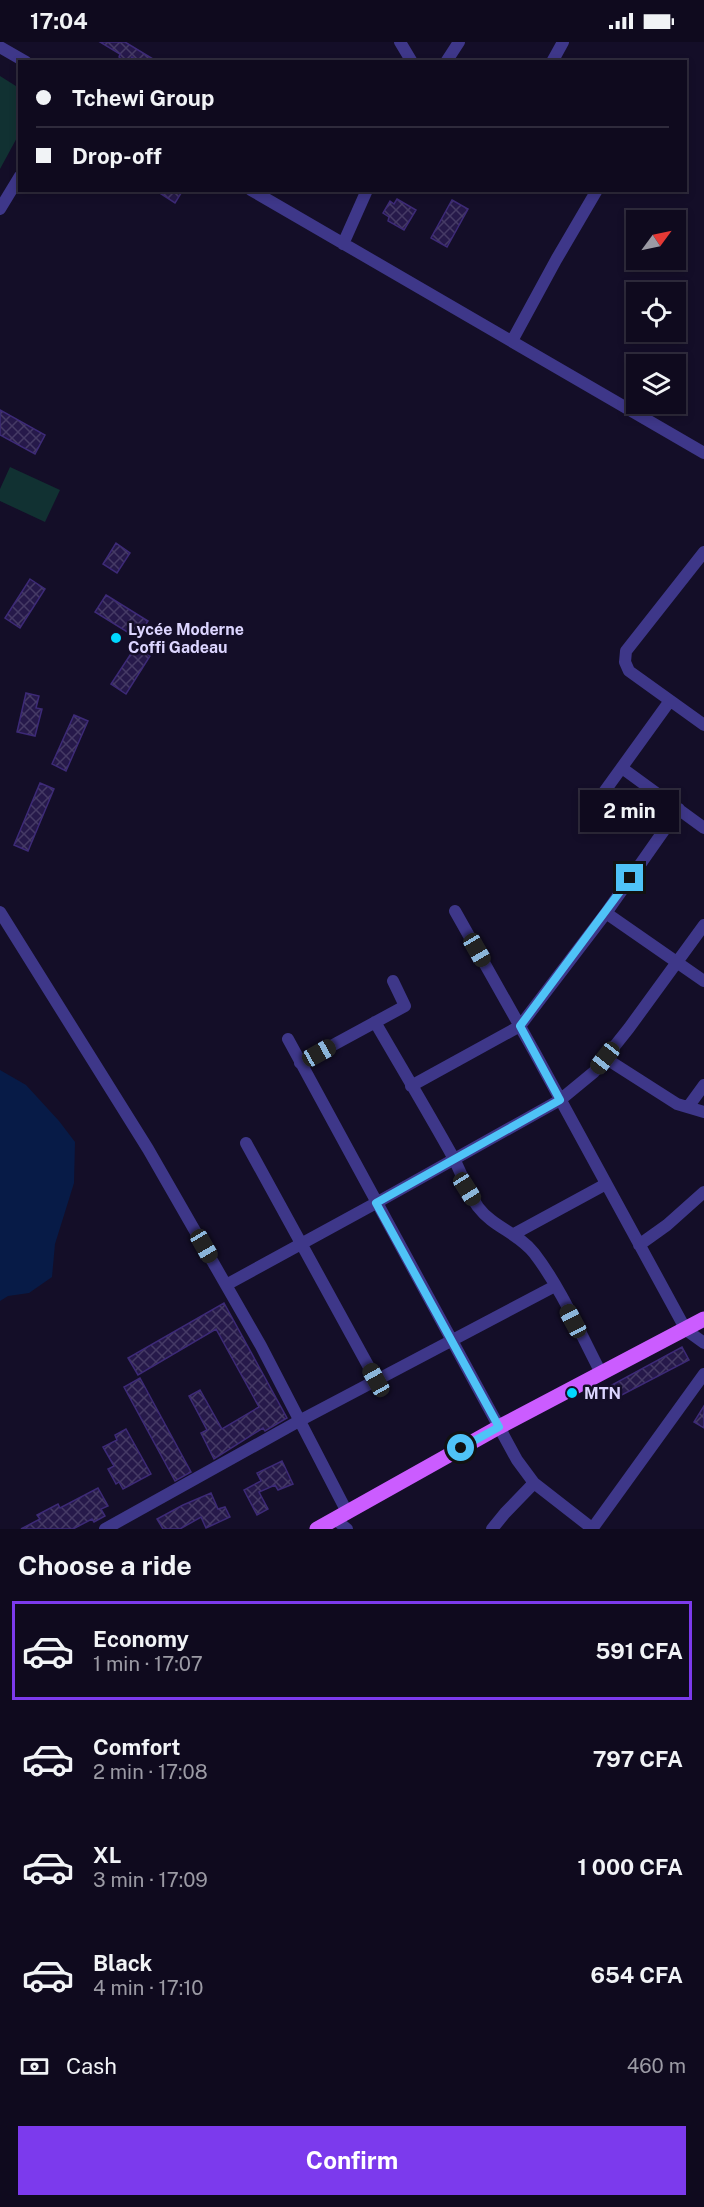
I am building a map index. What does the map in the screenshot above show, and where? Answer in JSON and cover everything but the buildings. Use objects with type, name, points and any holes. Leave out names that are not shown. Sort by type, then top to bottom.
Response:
[{"type":"main road","points":[[317,1529],[343,1520],[499,1427],[704,1319]]},
{"type":"street","points":[[400,42],[411,60]]},
{"type":"street","points":[[447,60],[459,42]]},
{"type":"street","points":[[553,60],[563,42]]},
{"type":"street","points":[[0,46],[23,60]]},
{"type":"street","points":[[0,209],[18,179]]},
{"type":"street","points":[[254,192],[704,453]]},
{"type":"street","points":[[343,244],[366,192]]},
{"type":"street","points":[[512,341],[596,192]]},
{"type":"street","points":[[704,552],[626,651],[625,662],[629,671],[704,725]]},
{"type":"street","points":[[599,799],[669,702]]},
{"type":"street","points":[[622,768],[704,828]]},
{"type":"street","points":[[411,1086],[520,1026],[606,913],[679,809]]},
{"type":"street","points":[[455,911],[686,1330],[704,1343]]},
{"type":"street","points":[[0,912],[148,1149],[261,1346],[343,1520]]},
{"type":"street","points":[[606,913],[704,981]]},
{"type":"street","points":[[226,1285],[560,1100],[594,1072],[704,925]]},
{"type":"street","points":[[300,1063],[405,1006],[393,981]]},
{"type":"street","points":[[375,1022],[454,1160],[467,1189],[489,1220],[514,1234],[534,1253],[555,1286],[601,1373]]},
{"type":"street","points":[[288,1040],[517,1460],[534,1483],[592,1529],[704,1374]]},
{"type":"street","points":[[605,1058],[677,1104],[704,1112]]},
{"type":"street","points":[[688,1107],[704,1085]]},
{"type":"street","points":[[246,1143],[376,1380]]},
{"type":"street","points":[[514,1234],[606,1184]]},
{"type":"street","points":[[639,1245],[667,1225],[704,1192]]},
{"type":"street","points":[[105,1529],[298,1421],[555,1286]]},
{"type":"street","points":[[492,1529],[534,1483]]},
{"type":"green space","points":[[0,76],[18,87],[18,136],[0,169]]},
{"type":"green space","points":[[10,467],[60,490],[45,522],[0,501],[0,489]]},
{"type":"water","points":[[0,1070],[26,1085],[75,1142],[74,1183],[55,1244],[52,1277],[29,1293],[8,1296],[0,1301]]},
{"type":"place","name":"Lycée Moderne Coffi Gadeau","points":[[116,638]]},
{"type":"place","name":"MTN","points":[[572,1393]]},
{"type":"route","points":[[461,1448],[499,1427],[376,1203],[560,1100],[520,1026],[630,878]]}]
